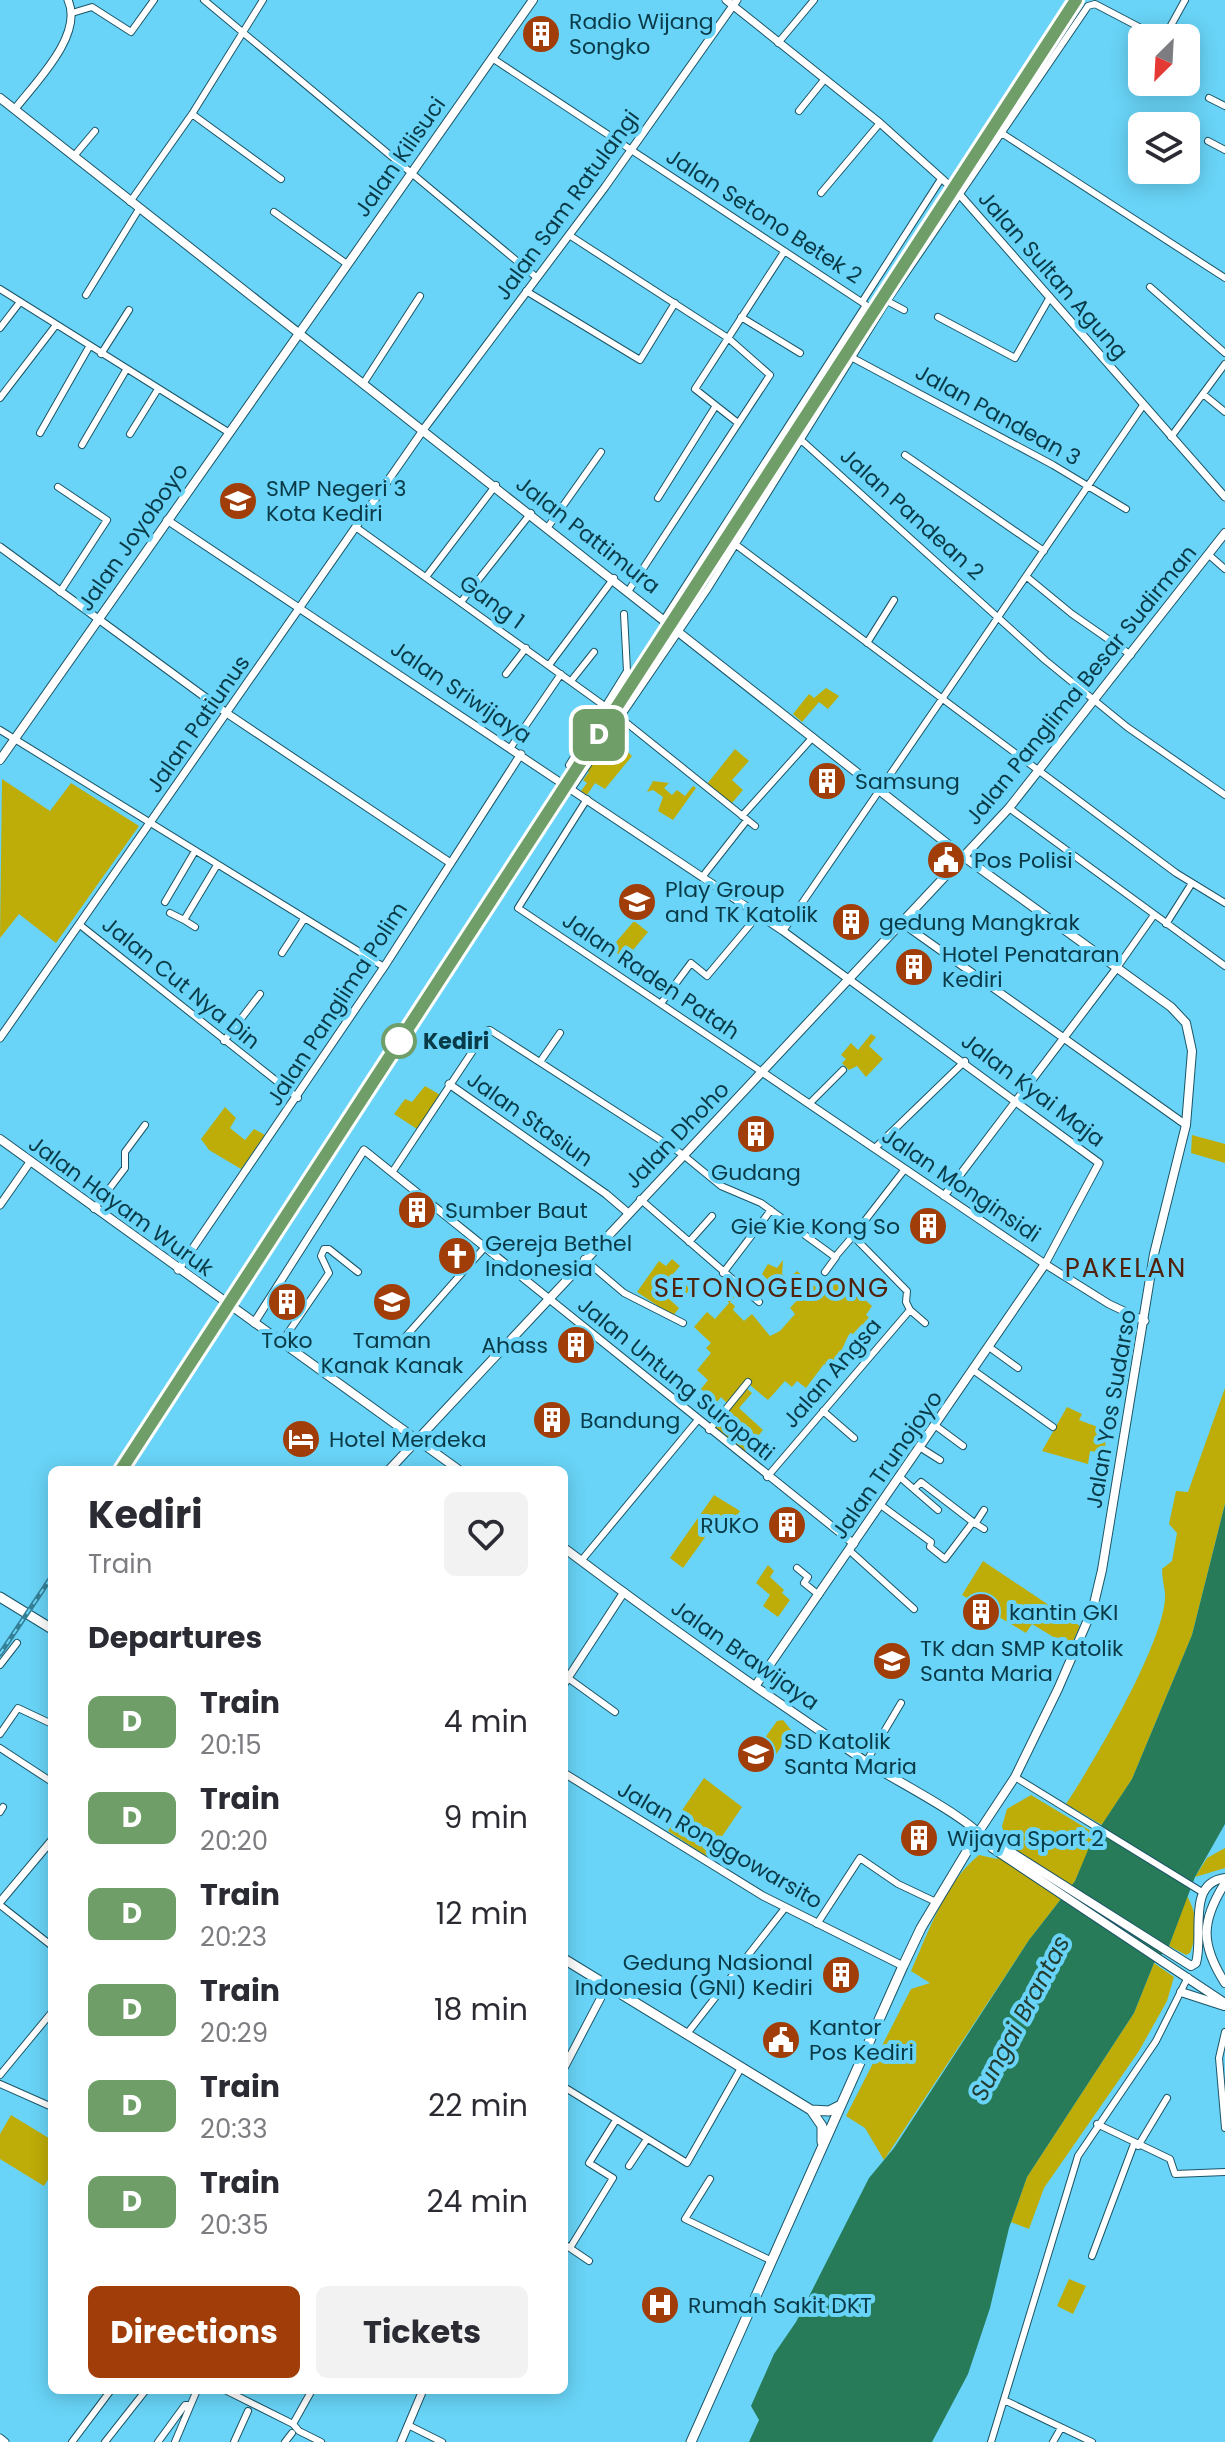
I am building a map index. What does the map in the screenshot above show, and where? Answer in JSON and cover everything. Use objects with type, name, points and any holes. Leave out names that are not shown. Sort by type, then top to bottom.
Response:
[{"type":"main road","name":"Jalan Kilisuci","points":[[298,335],[533,0]]},
{"type":"main road","name":"Jalan Pattimura","points":[[0,98],[298,335],[679,629],[964,857]]},
{"type":"main road","name":"Jalan Joyoboyo","points":[[0,760],[298,335]]},
{"type":"main road","name":"Jalan Panglima Besar Sudirman","points":[[964,857],[1041,770],[1225,533]]},
{"type":"main road","name":"Jalan Dhoho","points":[[393,1466],[627,1212],[964,857]]},
{"type":"main road","name":"Jalan Yos Sudarso","points":[[964,857],[1171,1007],[1189,1029],[1192,1051],[1186,1125],[1154,1254],[1145,1321],[1093,1608],[1015,1777],[978,1833]]},
{"type":"main road","name":"Jalan Hayam Wuruk","points":[[0,1139],[417,1440]]},
{"type":"main road","name":"Jalan Trunojoyo","points":[[756,1685],[882,1506],[1045,1264]]},
{"type":"main road","points":[[417,1440],[453,1466]]},
{"type":"main road","name":"Jalan Brawijaya","points":[[568,1551],[866,1762],[1178,1965],[1188,1977],[1225,2005]]},
{"type":"main road","points":[[1,1599],[48,1627]]},
{"type":"main road","points":[[691,2442],[903,1966],[936,1902],[978,1833]]},
{"type":"main road","points":[[1178,1965],[1191,1966],[1196,1963],[1202,1892],[1214,1881],[1225,1880]]},
{"type":"main road","points":[[1225,1880],[1212,1902],[1206,1928],[1209,1955],[1225,1983]]},
{"type":"main road","points":[[568,1962],[811,2110],[822,2126],[821,2148]]},
{"type":"main road","points":[[1181,1992],[1225,2005]]},
{"type":"main road","points":[[811,2110],[829,2111],[844,2103]]},
{"type":"street","points":[[15,109],[62,45],[72,13],[68,0]]},
{"type":"street","points":[[72,13],[92,7],[131,32],[154,0]]},
{"type":"street","points":[[204,0],[536,277]]},
{"type":"street","points":[[130,202],[192,114],[263,0]]},
{"type":"street","points":[[778,43],[814,0]]},
{"type":"street","points":[[1170,24],[1185,0]]},
{"type":"street","name":"Jalan Sultan Agung","points":[[732,2],[778,43],[880,123],[960,195],[1142,407],[1225,497]]},
{"type":"street","name":"Jalan Sam Ratulangi","points":[[424,430],[631,150],[732,2]]},
{"type":"street","points":[[572,788],[735,544],[887,301],[1089,4],[1132,24]]},
{"type":"street","name":"Jalan Setono Betek 2","points":[[492,58],[862,302],[865,309],[665,618]]},
{"type":"street","points":[[799,111],[824,80]]},
{"type":"street","points":[[1209,98],[1225,106]]},
{"type":"street","points":[[192,114],[281,179]]},
{"type":"street","points":[[821,193],[880,123]]},
{"type":"street","points":[[74,156],[95,131]]},
{"type":"street","points":[[1003,134],[1225,278]]},
{"type":"street","points":[[1208,141],[1225,150]]},
{"type":"street","points":[[862,302],[944,181]]},
{"type":"street","points":[[86,295],[139,209]]},
{"type":"street","points":[[274,212],[347,264]]},
{"type":"street","points":[[569,235],[728,338],[770,376],[629,590]]},
{"type":"street","points":[[738,423],[695,389],[784,252]]},
{"type":"street","points":[[1150,287],[1225,353]]},
{"type":"street","points":[[0,289],[228,432]]},
{"type":"street","points":[[526,291],[640,360],[675,303]]},
{"type":"street","points":[[363,384],[420,296]]},
{"type":"street","points":[[938,317],[1015,358],[1050,297]]},
{"type":"street","points":[[887,301],[904,310]]},
{"type":"street","points":[[0,328],[20,302]]},
{"type":"street","points":[[101,354],[129,310]]},
{"type":"street","points":[[741,317],[800,353]]},
{"type":"street","points":[[0,398],[56,325]]},
{"type":"street","points":[[40,433],[89,347]]},
{"type":"street","name":"Jalan Pandean 3","points":[[851,357],[1088,485],[1126,509]]},
{"type":"street","points":[[1171,437],[1225,364]]},
{"type":"street","points":[[82,445],[126,370]]},
{"type":"street","points":[[130,434],[158,389]]},
{"type":"street","points":[[1203,394],[1225,412]]},
{"type":"street","points":[[658,498],[715,407]]},
{"type":"street","points":[[783,931],[1142,407]]},
{"type":"street","name":"Jalan Patiunus","points":[[0,1038],[424,430]]},
{"type":"street","name":"Jalan Pandean 2","points":[[800,439],[1095,701],[1225,795]]},
{"type":"street","points":[[548,527],[601,452]]},
{"type":"street","points":[[905,455],[1044,551]]},
{"type":"street","points":[[426,577],[496,485]]},
{"type":"street","points":[[58,487],[107,520],[60,592]]},
{"type":"street","points":[[461,602],[531,513]]},
{"type":"street","name":"Jalan Sriwijaya","points":[[167,520],[511,747],[851,978]]},
{"type":"street","name":"Gang 1","points":[[357,528],[606,707]]},
{"type":"street","points":[[735,544],[1192,883],[1225,903]]},
{"type":"street","points":[[0,547],[228,714],[449,862]]},
{"type":"street","points":[[1209,555],[1225,569]]},
{"type":"street","points":[[1027,577],[1072,614],[1131,655]]},
{"type":"street","points":[[549,665],[614,578]]},
{"type":"street","points":[[867,643],[894,600]]},
{"type":"street","points":[[569,765],[627,671],[624,614]]},
{"type":"street","points":[[506,674],[526,648]]},
{"type":"street","points":[[571,681],[594,652]]},
{"type":"street","points":[[511,747],[561,674]]},
{"type":"street","points":[[618,716],[755,826]]},
{"type":"street","points":[[0,730],[384,967]]},
{"type":"street","points":[[703,876],[744,818],[813,737]]},
{"type":"street","name":"Jalan Panglima Polim","points":[[178,1270],[298,1098],[521,754]]},
{"type":"street","name":"Jalan Raden Patah","points":[[587,799],[518,905],[519,910],[662,1002],[762,1072]]},
{"type":"street","points":[[1009,808],[1225,966]]},
{"type":"street","points":[[165,902],[195,851]]},
{"type":"street","points":[[184,920],[217,865]]},
{"type":"street","points":[[1166,924],[1192,883]]},
{"type":"street","points":[[170,913],[195,927]]},
{"type":"street","points":[[662,1002],[691,963],[707,976],[759,914]]},
{"type":"street","points":[[944,1196],[1154,915]]},
{"type":"street","points":[[282,953],[304,919]]},
{"type":"street","points":[[902,923],[1186,1125]]},
{"type":"street","name":"Jalan Cut Nya Din","points":[[80,925],[298,1098]]},
{"type":"street","name":"Jalan Kyai Maja","points":[[851,978],[1017,1099],[1100,1166],[1045,1264]]},
{"type":"street","points":[[224,1041],[260,994]]},
{"type":"street","points":[[393,1171],[488,1030],[682,1154],[721,1186],[771,1210],[836,1257]]},
{"type":"street","points":[[540,1062],[560,1033]]},
{"type":"street","points":[[875,1148],[965,1061]]},
{"type":"street","points":[[810,1103],[843,1070]]},
{"type":"street","name":"Jalan Monginsidi","points":[[762,1072],[1045,1264],[1109,1304],[1145,1321]]},
{"type":"street","name":"Jalan Stasiun","points":[[449,1084],[627,1212]]},
{"type":"street","points":[[94,1209],[125,1168],[125,1152],[145,1125]]},
{"type":"street","name":"Jalan Untung Suropati","points":[[254,1323],[364,1150],[852,1547]]},
{"type":"street","points":[[0,1205],[30,1162]]},
{"type":"street","points":[[825,1272],[905,1169]]},
{"type":"street","points":[[640,1199],[759,1302]]},
{"type":"street","points":[[723,1273],[771,1210]]},
{"type":"street","points":[[689,1242],[712,1216]]},
{"type":"street","name":"Jalan Angsa","points":[[767,1477],[910,1310],[906,1302],[907,1291],[853,1236]]},
{"type":"street","points":[[400,1343],[485,1247]]},
{"type":"street","points":[[281,1343],[329,1273],[321,1256],[324,1249],[329,1249],[358,1272]]},
{"type":"street","points":[[584,1259],[624,1293],[683,1323]]},
{"type":"street","points":[[910,1310],[925,1323]]},
{"type":"street","points":[[989,1347],[1018,1368]]},
{"type":"street","points":[[973,1370],[1053,1427]]},
{"type":"street","points":[[709,1430],[748,1382]]},
{"type":"street","points":[[823,1411],[854,1438]]},
{"type":"street","points":[[581,1561],[697,1421]]},
{"type":"street","points":[[936,1426],[963,1446]]},
{"type":"street","points":[[921,1448],[940,1460]]},
{"type":"street","points":[[901,1478],[938,1510]]},
{"type":"street","points":[[915,1488],[921,1482],[984,1529]]},
{"type":"street","points":[[882,1506],[931,1542],[930,1547],[942,1561],[984,1510]]},
{"type":"street","points":[[852,1547],[914,1609]]},
{"type":"street","points":[[797,1568],[808,1577],[804,1583],[819,1595]]},
{"type":"street","points":[[568,1675],[624,1592]]},
{"type":"street","points":[[0,1665],[17,1643]]},
{"type":"street","points":[[568,1677],[615,1712]]},
{"type":"street","points":[[866,1762],[901,1703]]},
{"type":"street","points":[[0,1734],[18,1708],[48,1722]]},
{"type":"street","points":[[0,1748],[48,1779]]},
{"type":"street","name":"Jalan Ronggowarsito","points":[[568,1775],[785,1908],[903,1966]]},
{"type":"street","points":[[1015,1777],[1202,1892]]},
{"type":"street","points":[[48,1848],[0,1904],[48,1943]]},
{"type":"street","points":[[817,1924],[860,1858],[898,1884],[936,1902]]},
{"type":"street","points":[[686,2035],[785,1908]]},
{"type":"street","points":[[991,2442],[1008,2401],[1078,2156],[1156,2041],[1188,1977]]},
{"type":"street","points":[[568,2060],[607,1986]]},
{"type":"street","points":[[0,2075],[48,2017]]},
{"type":"street","points":[[1225,2032],[1219,2058],[1225,2128]]},
{"type":"street","points":[[568,2090],[688,2162],[741,2068]]},
{"type":"street","points":[[0,2084],[48,2105]]},
{"type":"street","points":[[1092,2256],[1136,2145],[1167,2098]]},
{"type":"street","points":[[568,2245],[613,2178],[589,2163],[616,2120]]},
{"type":"street","points":[[1097,2124],[1170,2159],[1175,2174],[1225,2172]]},
{"type":"street","points":[[629,2166],[647,2139]]},
{"type":"street","points":[[710,2179],[685,2219],[770,2260]]},
{"type":"street","points":[[568,2247],[589,2261]]},
{"type":"street","points":[[72,2442],[108,2394]]},
{"type":"street","points":[[105,2442],[143,2394]]},
{"type":"street","points":[[175,2442],[195,2394]]},
{"type":"street","points":[[233,2394],[321,2442]]},
{"type":"street","points":[[293,2424],[310,2394]]},
{"type":"street","points":[[401,2442],[421,2394]]},
{"type":"street","points":[[1008,2401],[1092,2442]]},
{"type":"street","points":[[158,2442],[185,2405],[189,2405]]},
{"type":"street","points":[[234,2442],[248,2411]]},
{"type":"street","points":[[408,2425],[442,2442]]},
{"type":"street","points":[[1053,2442],[1061,2428]]},
{"type":"street","points":[[285,2442],[290,2433],[295,2436],[293,2442]]},
{"type":"shaded area","points":[[826,688],[839,696],[828,709],[819,702],[802,722],[793,714],[809,694],[814,698]]},
{"type":"shaded area","points":[[613,744],[620,745],[632,756],[605,789],[595,783],[587,795],[581,791],[587,783],[583,780],[589,772],[585,769],[593,757],[601,761]]},
{"type":"shaded area","points":[[735,749],[749,761],[732,780],[743,790],[732,803],[707,784]]},
{"type":"shaded area","points":[[2,779],[50,811],[71,783],[139,826],[56,943],[19,914],[0,938]]},
{"type":"shaded area","points":[[653,781],[669,783],[664,788],[672,795],[677,790],[685,796],[693,786],[696,788],[673,820],[658,811],[663,797],[653,790],[647,792]]},
{"type":"shaded area","points":[[634,921],[648,932],[619,967],[615,963],[620,956],[611,948]]},
{"type":"shaded area","points":[[871,1034],[876,1037],[869,1046],[883,1059],[866,1077],[857,1066],[849,1070],[842,1063],[846,1059],[841,1055],[851,1043],[858,1050]]},
{"type":"shaded area","points":[[425,1086],[442,1096],[420,1131],[394,1114],[405,1099],[412,1102]]},
{"type":"shaded area","points":[[225,1107],[236,1118],[230,1128],[245,1140],[254,1129],[265,1135],[241,1169],[209,1150],[201,1139]]},
{"type":"shaded area","points":[[1192,1135],[1225,1144],[1225,1163],[1191,1153]]},
{"type":"shaded area","points":[[672,1259],[680,1266],[673,1274],[690,1289],[683,1298],[672,1290],[667,1297],[679,1308],[673,1316],[637,1292],[659,1261],[666,1266]]},
{"type":"shaded area","points":[[783,1260],[782,1274],[788,1279],[797,1271],[824,1294],[839,1277],[872,1306],[866,1315],[874,1321],[868,1329],[862,1324],[853,1334],[850,1333],[831,1370],[824,1364],[806,1388],[797,1381],[792,1387],[785,1381],[768,1400],[750,1385],[747,1389],[752,1393],[739,1408],[763,1430],[745,1452],[713,1426],[728,1404],[721,1397],[717,1402],[701,1389],[708,1380],[697,1370],[711,1353],[706,1348],[711,1343],[694,1327],[707,1312],[715,1319],[729,1303],[716,1285],[722,1278],[738,1293],[730,1302],[744,1321],[752,1314],[770,1336],[780,1331],[795,1314],[790,1308],[802,1295],[780,1279],[774,1286],[762,1274],[768,1264],[777,1268]]},
{"type":"shaded area","points":[[1225,1388],[1225,1504],[1192,1635],[1132,1779],[1102,1825],[1066,1804],[1126,1700],[1154,1639],[1163,1613],[1165,1593],[1162,1569],[1172,1561],[1177,1533],[1169,1524],[1176,1491],[1188,1492]]},
{"type":"shaded area","points":[[1067,1407],[1082,1414],[1079,1420],[1103,1429],[1101,1437],[1106,1441],[1104,1453],[1090,1451],[1088,1464],[1042,1451]]},
{"type":"shaded area","points":[[714,1495],[740,1511],[726,1534],[711,1529],[683,1568],[670,1558]]},
{"type":"shaded area","points":[[983,1561],[1080,1626],[1070,1647],[1032,1624],[1026,1633],[962,1595]]},
{"type":"shaded area","points":[[768,1565],[774,1571],[770,1577],[790,1600],[778,1617],[763,1606],[770,1595],[756,1583]]},
{"type":"shaded area","points":[[783,1720],[792,1731],[772,1760],[757,1749],[777,1721]]},
{"type":"shaded area","points":[[704,1778],[742,1807],[708,1857],[668,1831]]},
{"type":"shaded area","points":[[1031,1795],[1096,1834],[1075,1881],[1029,1940],[884,2160],[865,2128],[846,2116],[911,1989],[930,1983],[911,1971],[947,1893],[979,1855],[997,1859],[1007,1844],[1002,1826],[1007,1809]]},
{"type":"shaded area","points":[[1225,1848],[1225,1868],[1195,1877],[1207,1858]]},
{"type":"shaded area","points":[[1187,1896],[1196,1924],[1193,1946],[1186,1955],[1169,1946]]},
{"type":"shaded area","points":[[1154,1963],[1174,1977],[1167,2001],[1139,2051],[1044,2188],[1029,2229],[1011,2222],[1027,2177],[1134,2013]]},
{"type":"shaded area","points":[[11,2115],[48,2138],[48,2180],[44,2186],[0,2159],[0,2134]]},
{"type":"shaded area","points":[[1069,2279],[1086,2286],[1073,2314],[1057,2306]]},
{"type":"water","name":"Sungai Brantas","points":[[1225,1504],[1225,1824],[1195,1877],[1169,1946],[1154,1963],[1134,2013],[1027,2177],[1009,2228],[990,2308],[968,2374],[932,2442],[749,2442],[759,2420],[751,2406],[774,2354],[796,2322],[869,2178],[894,2148],[1029,1940],[1075,1881],[1093,1838],[1132,1779],[1192,1635]]},
{"type":"railway","points":[[444,972],[1076,0]]},
{"type":"railway","points":[[124,1466],[328,1150]]},
{"type":"railway","points":[[0,1654],[48,1582]]},
{"type":"train","name":"D","points":[[124,1466],[1076,0]]},
{"type":"place","name":"Radio Wijang Songko","points":[[541,34]]},
{"type":"place","name":"SMP Negeri 3 Kota Kediri","points":[[238,501]]},
{"type":"place","name":"Samsung","points":[[827,781]]},
{"type":"place","name":"Pos Polisi","points":[[946,860]]},
{"type":"place","name":"Play Group and TK Katolik","points":[[637,902]]},
{"type":"place","name":"gedung Mangkrak","points":[[851,922]]},
{"type":"place","name":"Hotel Penataran Kediri","points":[[914,967]]},
{"type":"place","name":"Kediri","points":[[399,1041]]},
{"type":"place","name":"Gudang","points":[[756,1134]]},
{"type":"place","name":"Sumber Baut","points":[[417,1210]]},
{"type":"place","name":"Gie Kie Kong So","points":[[928,1226]]},
{"type":"place","name":"Gereja Bethel Indonesia","points":[[457,1256]]},
{"type":"place","name":"Toko","points":[[287,1302]]},
{"type":"place","name":"Taman Kanak Kanak","points":[[392,1302]]},
{"type":"place","name":"Ahass","points":[[576,1345]]},
{"type":"place","name":"Bandung","points":[[552,1420]]},
{"type":"place","name":"Hotel Merdeka","points":[[301,1439]]},
{"type":"place","name":"RUKO","points":[[787,1525]]},
{"type":"place","name":"kantin GKI","points":[[981,1612]]},
{"type":"place","name":"TK dan SMP Katolik Santa Maria","points":[[892,1661]]},
{"type":"place","name":"SD Katolik Santa Maria","points":[[756,1754]]},
{"type":"place","name":"Wijaya Sport 2","points":[[919,1838]]},
{"type":"place","name":"Gedung Nasional Indonesia (GNI) Kediri","points":[[841,1975]]},
{"type":"place","name":"Kantor Pos Kediri","points":[[781,2040]]},
{"type":"place","name":"Rumah Sakit DKT","points":[[660,2305]]},
{"type":"district","name":"PAKELAN","points":[[1126,1268]]},
{"type":"district","name":"SETONOGEDONG","points":[[772,1288]]}]
